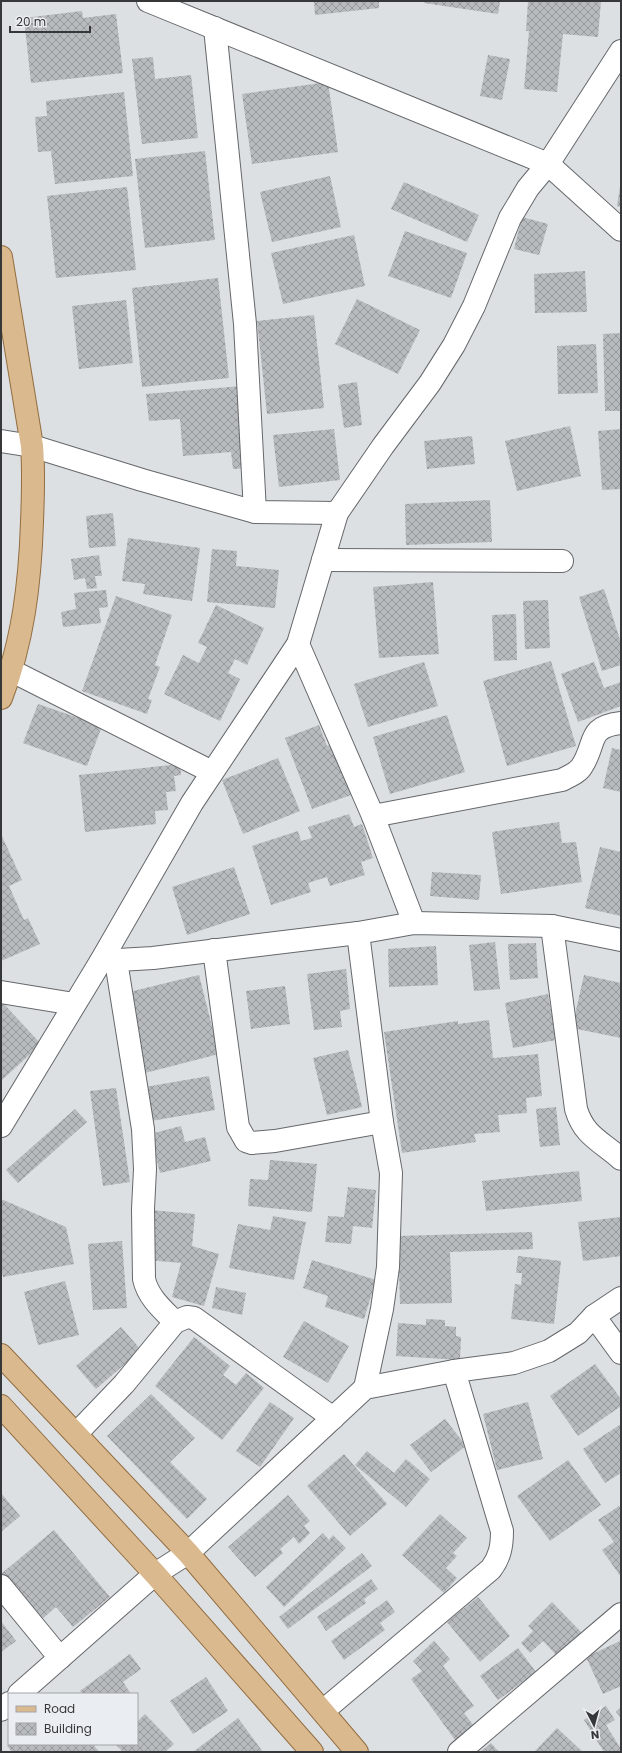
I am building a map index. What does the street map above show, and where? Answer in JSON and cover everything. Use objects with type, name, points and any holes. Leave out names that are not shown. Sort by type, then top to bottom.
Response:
[{"type":"main road","points":[[1,257],[32,446],[34,470],[30,563],[21,634],[12,671],[1,698]]},
{"type":"main road","points":[[1,1355],[188,1553],[357,1752]]},
{"type":"main road","points":[[1,1406],[155,1574],[305,1750]]},
{"type":"street","points":[[148,1],[176,6],[215,28],[548,164],[621,230]]},
{"type":"street","points":[[215,28],[245,324],[254,512]]},
{"type":"street","points":[[1,1126],[74,1004],[109,961],[192,803],[298,644],[337,513],[383,446],[430,383],[454,346],[474,306],[510,218],[528,188],[548,164],[621,51]]},
{"type":"street","points":[[1,441],[32,446],[142,480],[254,512],[337,513]]},
{"type":"street","points":[[323,560],[562,561]]},
{"type":"street","points":[[298,644],[373,816],[414,923]]},
{"type":"street","points":[[12,671],[212,772]]},
{"type":"street","points":[[373,816],[562,780],[582,767],[593,738],[601,728],[611,724],[621,723]]},
{"type":"street","points":[[109,961],[358,933],[414,923],[552,926],[621,940]]},
{"type":"street","points":[[552,926],[578,1116],[587,1132],[621,1159]]},
{"type":"street","points":[[358,933],[382,1122],[391,1173],[388,1267],[382,1309],[365,1388]]},
{"type":"street","points":[[214,950],[238,1127],[246,1141],[252,1143],[274,1141],[382,1122]]},
{"type":"street","points":[[109,961],[143,1129],[145,1169],[143,1209],[144,1279],[146,1287],[155,1302],[175,1322]]},
{"type":"street","points":[[1,992],[74,1004]]},
{"type":"street","points":[[20,1693],[155,1574],[188,1553],[365,1388],[454,1371],[514,1363],[549,1351],[578,1333],[594,1316],[621,1298]]},
{"type":"street","points":[[594,1316],[621,1354]]},
{"type":"street","points":[[76,1434],[124,1384],[175,1322],[187,1317],[194,1318],[333,1418]]},
{"type":"street","points":[[323,1711],[491,1569],[498,1560],[502,1546],[502,1532],[454,1371]]},
{"type":"street","points":[[1,1586],[60,1658]]},
{"type":"street","points":[[459,1752],[621,1614]]},
{"type":"building","points":[[314,1],[379,1],[379,8],[315,15]]},
{"type":"building","points":[[424,1],[500,1],[498,14],[424,3]]},
{"type":"building","points":[[528,1],[601,1],[598,37],[563,34],[557,92],[524,89],[529,31],[526,31]]},
{"type":"building","points":[[82,11],[83,18],[116,14],[123,73],[31,83],[24,18]]},
{"type":"building","points":[[488,55],[510,59],[502,100],[480,96]]},
{"type":"building","points":[[153,57],[155,79],[191,75],[198,138],[142,144],[132,59]]},
{"type":"building","points":[[328,82],[338,152],[252,164],[242,94]]},
{"type":"building","points":[[124,92],[133,176],[55,184],[51,151],[38,152],[35,117],[47,116],[46,101]]},
{"type":"building","points":[[205,151],[215,240],[145,248],[135,159]]},
{"type":"building","points":[[330,176],[341,227],[272,242],[260,192]]},
{"type":"building","points":[[404,182],[479,215],[467,242],[391,209]]},
{"type":"building","points":[[127,187],[136,270],[56,278],[47,196]]},
{"type":"building","points":[[621,187],[621,207],[617,206]]},
{"type":"building","points":[[522,217],[548,224],[539,255],[514,249]]},
{"type":"building","points":[[405,231],[467,253],[451,298],[388,276]]},
{"type":"building","points":[[354,235],[365,286],[283,304],[271,253]]},
{"type":"building","points":[[585,271],[587,312],[535,313],[534,274]]},
{"type":"building","points":[[218,278],[229,378],[142,387],[132,288]]},
{"type":"building","points":[[357,299],[420,330],[398,374],[335,344]]},
{"type":"building","points":[[126,300],[133,363],[79,369],[72,306]]},
{"type":"building","points":[[314,315],[324,408],[267,414],[257,321]]},
{"type":"building","points":[[621,333],[621,411],[605,411],[603,334]]},
{"type":"building","points":[[596,344],[598,393],[558,394],[557,346]]},
{"type":"building","points":[[357,382],[362,425],[344,428],[338,385]]},
{"type":"building","points":[[242,386],[248,468],[233,469],[231,452],[183,456],[180,419],[149,421],[146,394]]},
{"type":"building","points":[[570,426],[581,476],[517,491],[505,441]]},
{"type":"building","points":[[334,429],[340,480],[279,487],[273,435]]},
{"type":"building","points":[[621,429],[621,489],[602,490],[598,431]]},
{"type":"building","points":[[472,436],[475,464],[427,469],[424,441]]},
{"type":"building","points":[[490,500],[492,542],[406,545],[405,504]]},
{"type":"building","points":[[113,513],[116,546],[89,548],[86,516]]},
{"type":"building","points":[[128,538],[200,548],[192,601],[143,594],[145,584],[122,581]]},
{"type":"building","points":[[212,549],[237,551],[236,566],[279,570],[275,608],[207,602]]},
{"type":"building","points":[[99,555],[102,576],[95,576],[97,588],[87,589],[85,578],[74,580],[71,559]]},
{"type":"building","points":[[433,582],[439,654],[379,658],[373,587]]},
{"type":"building","points":[[604,589],[621,643],[621,665],[602,671],[579,597]]},
{"type":"building","points":[[106,590],[108,607],[99,608],[101,623],[63,627],[61,612],[76,609],[74,593]]},
{"type":"building","points":[[116,596],[172,615],[155,665],[160,667],[148,699],[152,700],[147,714],[82,691]]},
{"type":"building","points":[[548,600],[550,648],[525,649],[523,601]]},
{"type":"building","points":[[216,605],[264,628],[247,665],[235,659],[228,673],[240,679],[220,721],[164,694],[183,655],[199,663],[207,647],[198,643]]},
{"type":"building","points":[[516,614],[517,660],[494,661],[492,615]]},
{"type":"building","points":[[551,661],[576,746],[507,766],[483,681]]},
{"type":"building","points":[[424,662],[438,706],[368,727],[354,684]]},
{"type":"building","points":[[594,662],[604,688],[621,682],[621,706],[578,722],[561,674]]},
{"type":"building","points":[[38,704],[102,726],[87,766],[23,743]]},
{"type":"building","points":[[447,715],[465,772],[390,794],[373,737]]},
{"type":"building","points":[[319,725],[327,746],[332,744],[351,795],[312,809],[285,738]]},
{"type":"building","points":[[612,748],[621,750],[621,792],[603,788]]},
{"type":"building","points":[[278,758],[300,811],[243,834],[222,780]]},
{"type":"building","points":[[180,764],[181,775],[174,776],[176,791],[166,792],[168,810],[155,811],[156,824],[85,832],[79,775]]},
{"type":"building","points":[[349,814],[354,827],[362,824],[373,858],[361,862],[365,875],[330,886],[327,877],[308,883],[311,892],[271,905],[252,846],[298,831],[301,841],[312,838],[308,827]]},
{"type":"building","points":[[559,822],[562,843],[576,842],[582,882],[501,894],[492,832]]},
{"type":"building","points":[[1,834],[22,880],[9,886],[24,920],[28,918],[40,944],[1,961]]},
{"type":"building","points":[[600,847],[621,852],[621,916],[585,908]]},
{"type":"building","points":[[234,867],[250,914],[187,935],[172,887]]},
{"type":"building","points":[[432,872],[481,875],[479,900],[430,896]]},
{"type":"building","points":[[495,942],[500,989],[474,991],[469,945]]},
{"type":"building","points":[[536,943],[538,978],[510,980],[508,944]]},
{"type":"building","points":[[436,946],[438,985],[389,987],[388,949]]},
{"type":"building","points":[[346,969],[350,1009],[340,1011],[342,1027],[314,1030],[307,974]]},
{"type":"building","points":[[199,975],[219,1054],[145,1073],[125,993]]},
{"type":"building","points":[[584,975],[621,983],[621,1038],[572,1028]]},
{"type":"building","points":[[285,986],[290,1024],[251,1029],[246,991]]},
{"type":"building","points":[[548,994],[556,1040],[513,1048],[505,1003]]},
{"type":"building","points":[[3,1003],[41,1044],[1,1081],[1,1005]]},
{"type":"building","points":[[489,1020],[493,1058],[538,1054],[542,1096],[526,1098],[527,1113],[498,1115],[500,1132],[474,1134],[476,1142],[402,1153],[384,1032],[458,1021],[458,1024]]},
{"type":"building","points":[[348,1050],[362,1107],[327,1115],[313,1058]]},
{"type":"building","points":[[209,1076],[215,1110],[151,1121],[145,1087]]},
{"type":"building","points":[[116,1088],[130,1182],[103,1186],[90,1091]]},
{"type":"building","points":[[556,1107],[560,1145],[540,1147],[536,1109]]},
{"type":"building","points":[[75,1109],[87,1122],[18,1183],[6,1170]]},
{"type":"building","points":[[181,1126],[185,1142],[205,1137],[211,1161],[160,1173],[150,1134]]},
{"type":"building","points":[[270,1160],[317,1164],[312,1212],[248,1206],[250,1179],[268,1180]]},
{"type":"building","points":[[579,1171],[582,1201],[486,1211],[482,1181]]},
{"type":"building","points":[[348,1187],[376,1190],[372,1228],[353,1226],[351,1244],[325,1242],[328,1216],[344,1217]]},
{"type":"building","points":[[1,1199],[66,1227],[74,1264],[3,1277],[1,1268]]},
{"type":"building","points":[[151,1210],[195,1214],[192,1246],[219,1254],[204,1306],[172,1297],[181,1263],[147,1260]]},
{"type":"building","points":[[273,1216],[306,1222],[294,1280],[229,1268],[238,1224],[270,1230]]},
{"type":"building","points":[[621,1217],[621,1256],[583,1261],[578,1222]]},
{"type":"building","points":[[532,1232],[533,1249],[450,1252],[452,1303],[400,1304],[398,1236]]},
{"type":"building","points":[[122,1241],[127,1308],[93,1310],[88,1244]]},
{"type":"building","points":[[518,1256],[561,1261],[554,1324],[511,1319],[515,1284],[521,1285],[522,1273],[516,1273]]},
{"type":"building","points":[[312,1260],[376,1280],[364,1319],[325,1307],[328,1296],[303,1288]]},
{"type":"building","points":[[65,1281],[79,1335],[38,1345],[24,1292]]},
{"type":"building","points":[[216,1287],[246,1293],[242,1315],[212,1308]]},
{"type":"building","points":[[426,1319],[445,1320],[445,1326],[456,1327],[456,1336],[461,1337],[460,1360],[396,1356],[398,1323],[426,1325]]},
{"type":"building","points":[[304,1321],[349,1346],[328,1383],[283,1357]]},
{"type":"building","points":[[121,1327],[141,1350],[96,1389],[76,1366]]},
{"type":"building","points":[[194,1337],[230,1366],[223,1375],[236,1385],[246,1373],[264,1388],[222,1440],[155,1386]]},
{"type":"building","points":[[595,1364],[621,1399],[621,1406],[578,1436],[550,1396]]},
{"type":"building","points":[[151,1394],[195,1438],[170,1462],[207,1499],[187,1519],[107,1436]]},
{"type":"building","points":[[270,1402],[294,1418],[260,1467],[236,1451]]},
{"type":"building","points":[[528,1402],[543,1459],[497,1470],[483,1414]]},
{"type":"building","points":[[445,1419],[466,1446],[431,1472],[410,1445]]},
{"type":"building","points":[[621,1424],[621,1473],[605,1483],[583,1449]]},
{"type":"building","points":[[367,1451],[394,1473],[406,1459],[430,1479],[406,1507],[355,1465]]},
{"type":"building","points":[[344,1454],[387,1504],[350,1536],[307,1486]]},
{"type":"building","points":[[568,1460],[601,1505],[550,1541],[517,1496]]},
{"type":"building","points":[[1,1493],[20,1516],[1,1532]]},
{"type":"building","points":[[288,1495],[310,1521],[304,1526],[310,1533],[299,1544],[294,1537],[280,1549],[283,1553],[255,1577],[228,1547]]},
{"type":"building","points":[[619,1506],[621,1510],[621,1577],[602,1550],[614,1542],[598,1520]]},
{"type":"building","points":[[440,1514],[467,1538],[453,1553],[457,1556],[446,1568],[457,1578],[444,1593],[402,1555]]},
{"type":"building","points":[[54,1530],[110,1597],[73,1627],[56,1607],[40,1621],[1,1574]]},
{"type":"building","points":[[323,1533],[329,1540],[333,1535],[346,1548],[284,1607],[266,1587]]},
{"type":"building","points":[[362,1553],[372,1566],[288,1629],[279,1617]]},
{"type":"building","points":[[371,1579],[378,1589],[364,1599],[366,1603],[326,1631],[317,1617]]},
{"type":"building","points":[[478,1597],[510,1636],[480,1662],[447,1622]]},
{"type":"building","points":[[387,1600],[395,1612],[380,1623],[385,1630],[344,1660],[331,1641]]},
{"type":"building","points":[[552,1602],[584,1635],[560,1659],[543,1641],[530,1653],[521,1643],[533,1631],[528,1626]]},
{"type":"building","points":[[1,1621],[16,1641],[1,1652]]},
{"type":"building","points":[[434,1641],[450,1659],[443,1666],[474,1706],[464,1713],[474,1726],[455,1740],[411,1679],[422,1671],[413,1661]]},
{"type":"building","points":[[620,1641],[621,1686],[603,1694],[586,1657]]},
{"type":"building","points":[[518,1648],[536,1672],[498,1700],[480,1676]]},
{"type":"building","points":[[130,1654],[141,1669],[123,1682],[130,1693],[82,1693],[80,1691]]},
{"type":"building","points":[[206,1677],[228,1711],[193,1734],[170,1701]]},
{"type":"building","points":[[606,1706],[615,1720],[606,1725],[621,1749],[621,1752],[604,1752],[584,1720]]},
{"type":"building","points":[[621,1707],[621,1718],[616,1712]]},
{"type":"building","points":[[145,1714],[174,1744],[165,1752],[123,1752],[116,1745],[138,1745],[138,1721]]},
{"type":"building","points":[[238,1718],[263,1752],[193,1752]]},
{"type":"building","points":[[557,1728],[583,1752],[534,1752]]},
{"type":"building","points":[[491,1743],[499,1752],[480,1752]]},
{"type":"building","points":[[94,1745],[99,1752],[12,1752],[7,1746]]}]
